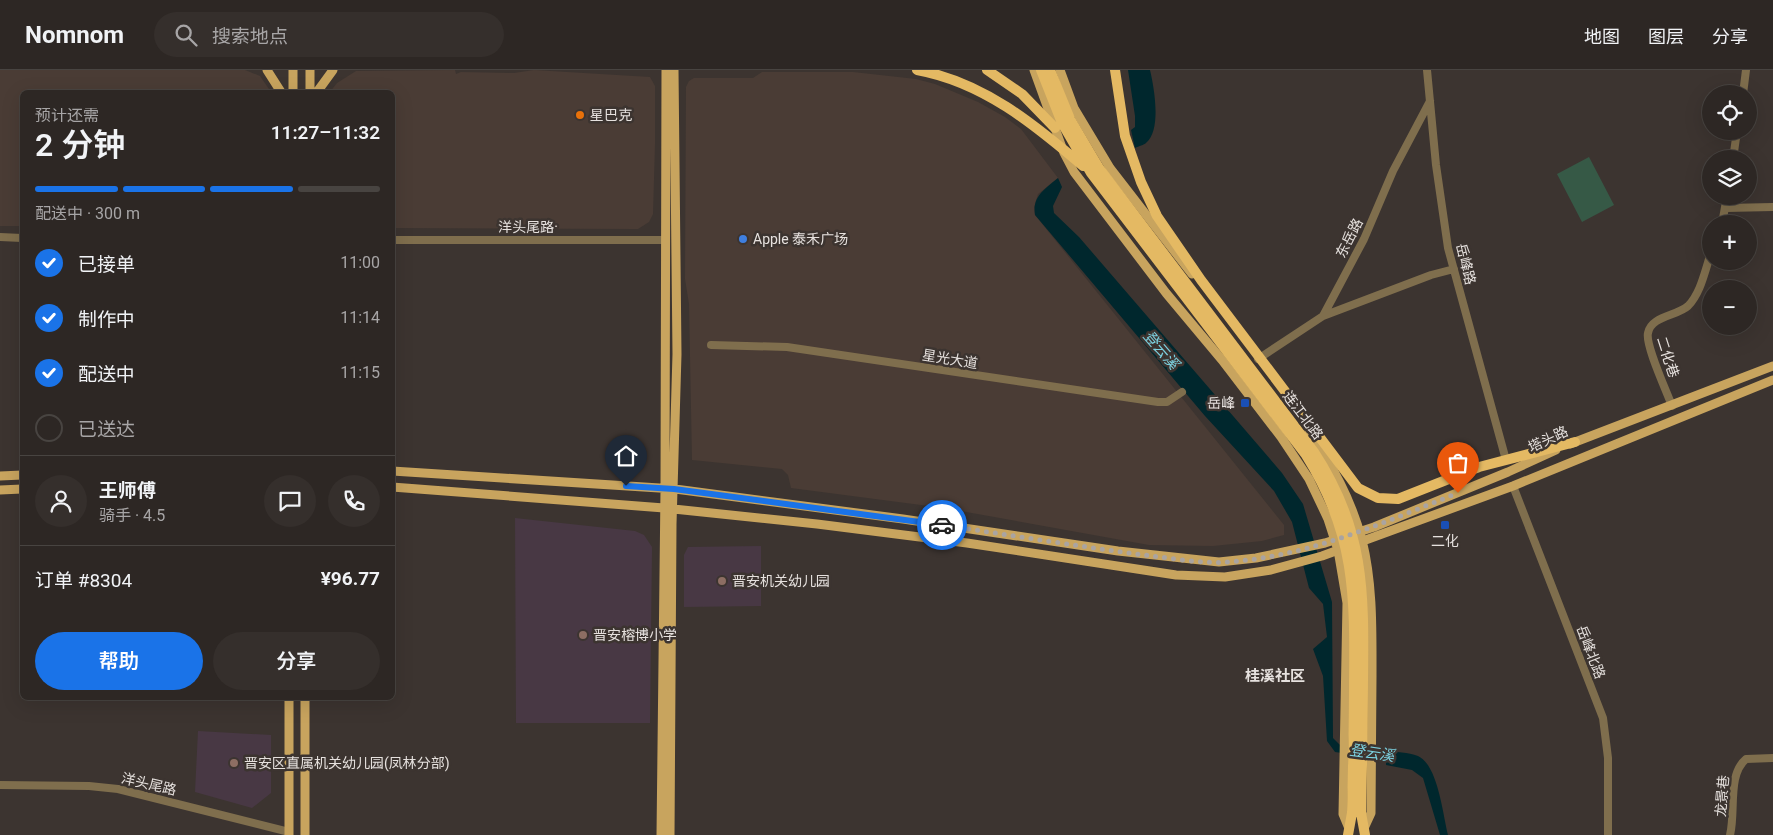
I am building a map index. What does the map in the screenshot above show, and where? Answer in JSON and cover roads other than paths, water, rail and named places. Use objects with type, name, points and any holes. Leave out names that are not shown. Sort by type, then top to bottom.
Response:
[{"type":"highway","points":[[918,70],[931,72],[974,88],[1016,111],[1091,173]]},
{"type":"highway","points":[[987,70],[1022,94],[1055,128]]},
{"type":"highway","name":"连江北路","points":[[1041,70],[1062,123],[1091,173],[1306,455],[1318,474],[1336,513],[1350,560],[1355,604],[1358,776],[1361,813],[1365,830]]},
{"type":"highway","name":"连江北路","points":[[1050,70],[1070,120],[1099,168],[1314,452],[1326,470],[1345,510],[1357,550],[1364,604],[1358,776],[1348,830]]},
{"type":"highway","points":[[1115,70],[1125,136],[1141,182],[1157,216],[1201,280],[1292,403],[1354,484],[1362,491],[1378,498],[1392,500],[1406,497],[1479,467],[1575,442]]},
{"type":"highway","points":[[1292,403],[1314,452]]},
{"type":"main road","points":[[266,70],[280,90]]},
{"type":"main road","points":[[293,70],[293,90]]},
{"type":"main road","points":[[310,70],[310,90]]},
{"type":"main road","points":[[318,90],[333,70]]},
{"type":"main road","points":[[666,70],[664,240],[670,489]]},
{"type":"main road","points":[[661,835],[669,509],[677,339],[674,70]]},
{"type":"main road","points":[[1034,70],[1055,128],[1074,172],[1295,456],[1312,485],[1336,539],[1346,594],[1347,616],[1344,814],[1348,830]]},
{"type":"main road","points":[[1060,70],[1074,108],[1110,168],[1286,396],[1335,471],[1346,493],[1362,541],[1370,581],[1372,624],[1371,813],[1365,830]]},
{"type":"main road","name":"塔头路","points":[[395,471],[670,489],[1210,562],[1256,558],[1302,550],[1359,531],[1508,472],[1575,442],[1773,366]]},
{"type":"main road","points":[[395,486],[669,509],[817,524],[1196,577],[1225,577],[1271,570],[1338,550],[1513,486],[1773,380]]},
{"type":"main road","points":[[0,476],[20,475]]},
{"type":"main road","points":[[0,490],[20,490]]},
{"type":"main road","points":[[669,509],[670,835]]},
{"type":"main road","points":[[289,700],[289,834]]},
{"type":"main road","points":[[305,700],[305,835]]},
{"type":"street","name":"岳峰路","points":[[1427,70],[1436,165],[1448,248],[1506,460]]},
{"type":"street","points":[[1744,85],[1746,70]]},
{"type":"street","name":"东岳路","points":[[1258,359],[1322,316],[1364,239],[1393,171],[1430,101]]},
{"type":"street","points":[[1724,215],[1726,205]]},
{"type":"street","points":[[1726,208],[1773,207]]},
{"type":"street","points":[[0,237],[20,238]]},
{"type":"street","name":"洋头尾路·","points":[[395,240],[664,240]]},
{"type":"street","points":[[1322,316],[1454,269]]},
{"type":"street","name":"二化巷","points":[[1672,406],[1649,344],[1648,331],[1653,323],[1689,305],[1696,296],[1705,270]]},
{"type":"street","name":"星光大道","points":[[711,345],[787,347],[1158,402],[1167,402],[1182,392]]},
{"type":"street","name":"岳峰北路","points":[[1513,486],[1602,718],[1608,758],[1608,835]]},
{"type":"street","name":"龙景巷","points":[[1730,835],[1734,812],[1734,777],[1738,767],[1750,758],[1773,758]]},
{"type":"street","name":"洋头尾路","points":[[0,785],[89,786],[118,789],[289,834]]},
{"type":"water","points":[[1128,70],[1150,70],[1156,108],[1151,137],[1145,144],[1135,148],[1131,130],[1135,127],[1135,116]]},
{"type":"water","points":[[1058,178],[1062,187],[1053,206],[1054,213],[1079,237],[1282,473],[1303,504],[1332,602],[1333,738],[1349,754],[1335,752],[1327,741],[1323,676],[1313,649],[1327,637],[1323,604],[1309,588],[1292,522],[1274,491],[1205,416],[1035,215],[1036,203],[1040,194]]},
{"type":"water","points":[[1386,751],[1418,756],[1425,761],[1439,791],[1448,835],[1440,835],[1423,778],[1412,770],[1386,765]]},
{"type":"waterway","name":"登云溪","points":[[1374,753],[1387,755]]},
{"type":"place","name":"星巴克","points":[[580,115]]},
{"type":"place","name":"Apple 泰禾广场","points":[[743,239]]},
{"type":"place","name":"岳峰","points":[[1245,403]]},
{"type":"place","name":"二化","points":[[1445,525]]},
{"type":"place","name":"晋安机关幼儿园","points":[[722,581]]},
{"type":"place","name":"晋安榕博小学","points":[[583,635]]},
{"type":"place","name":"晋安区直属机关幼儿园(凤林分部)","points":[[234,763]]},
{"type":"district","name":"桂溪社区","points":[[1275,676]]}]
